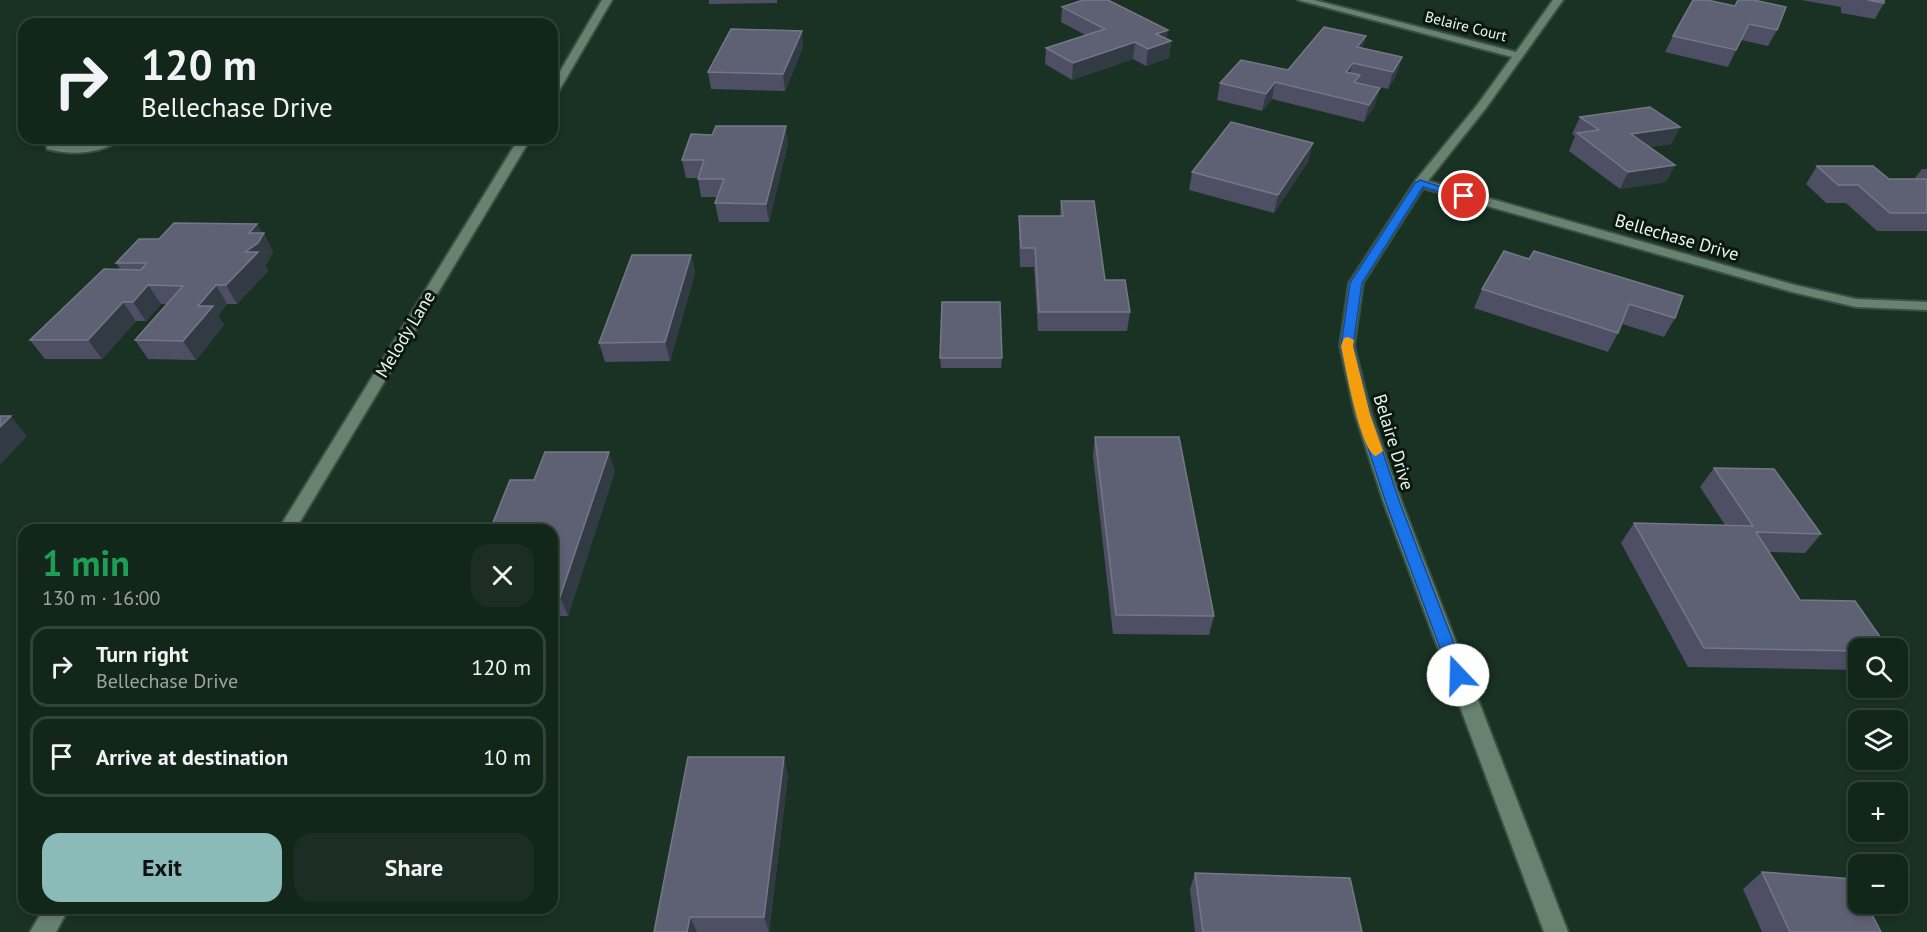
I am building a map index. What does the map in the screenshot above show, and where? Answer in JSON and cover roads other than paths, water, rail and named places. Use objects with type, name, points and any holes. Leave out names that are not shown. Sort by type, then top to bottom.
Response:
[{"type":"street","points":[[558,82],[607,0]]},
{"type":"street","name":"Belaire Court","points":[[1303,0],[1517,55]]},
{"type":"street","name":"Belaire Drive","points":[[1556,932],[1393,503],[1364,414],[1347,346],[1356,283],[1420,183],[1482,106],[1558,0]]},
{"type":"street","points":[[51,144],[51,147],[73,152],[103,144]]},
{"type":"street","name":"Melody Lane","points":[[290,524],[521,144]]},
{"type":"street","name":"Bellechase Drive","points":[[1420,183],[1792,288],[1856,303],[1927,306]]},
{"type":"street","points":[[42,932],[53,914]]}]
